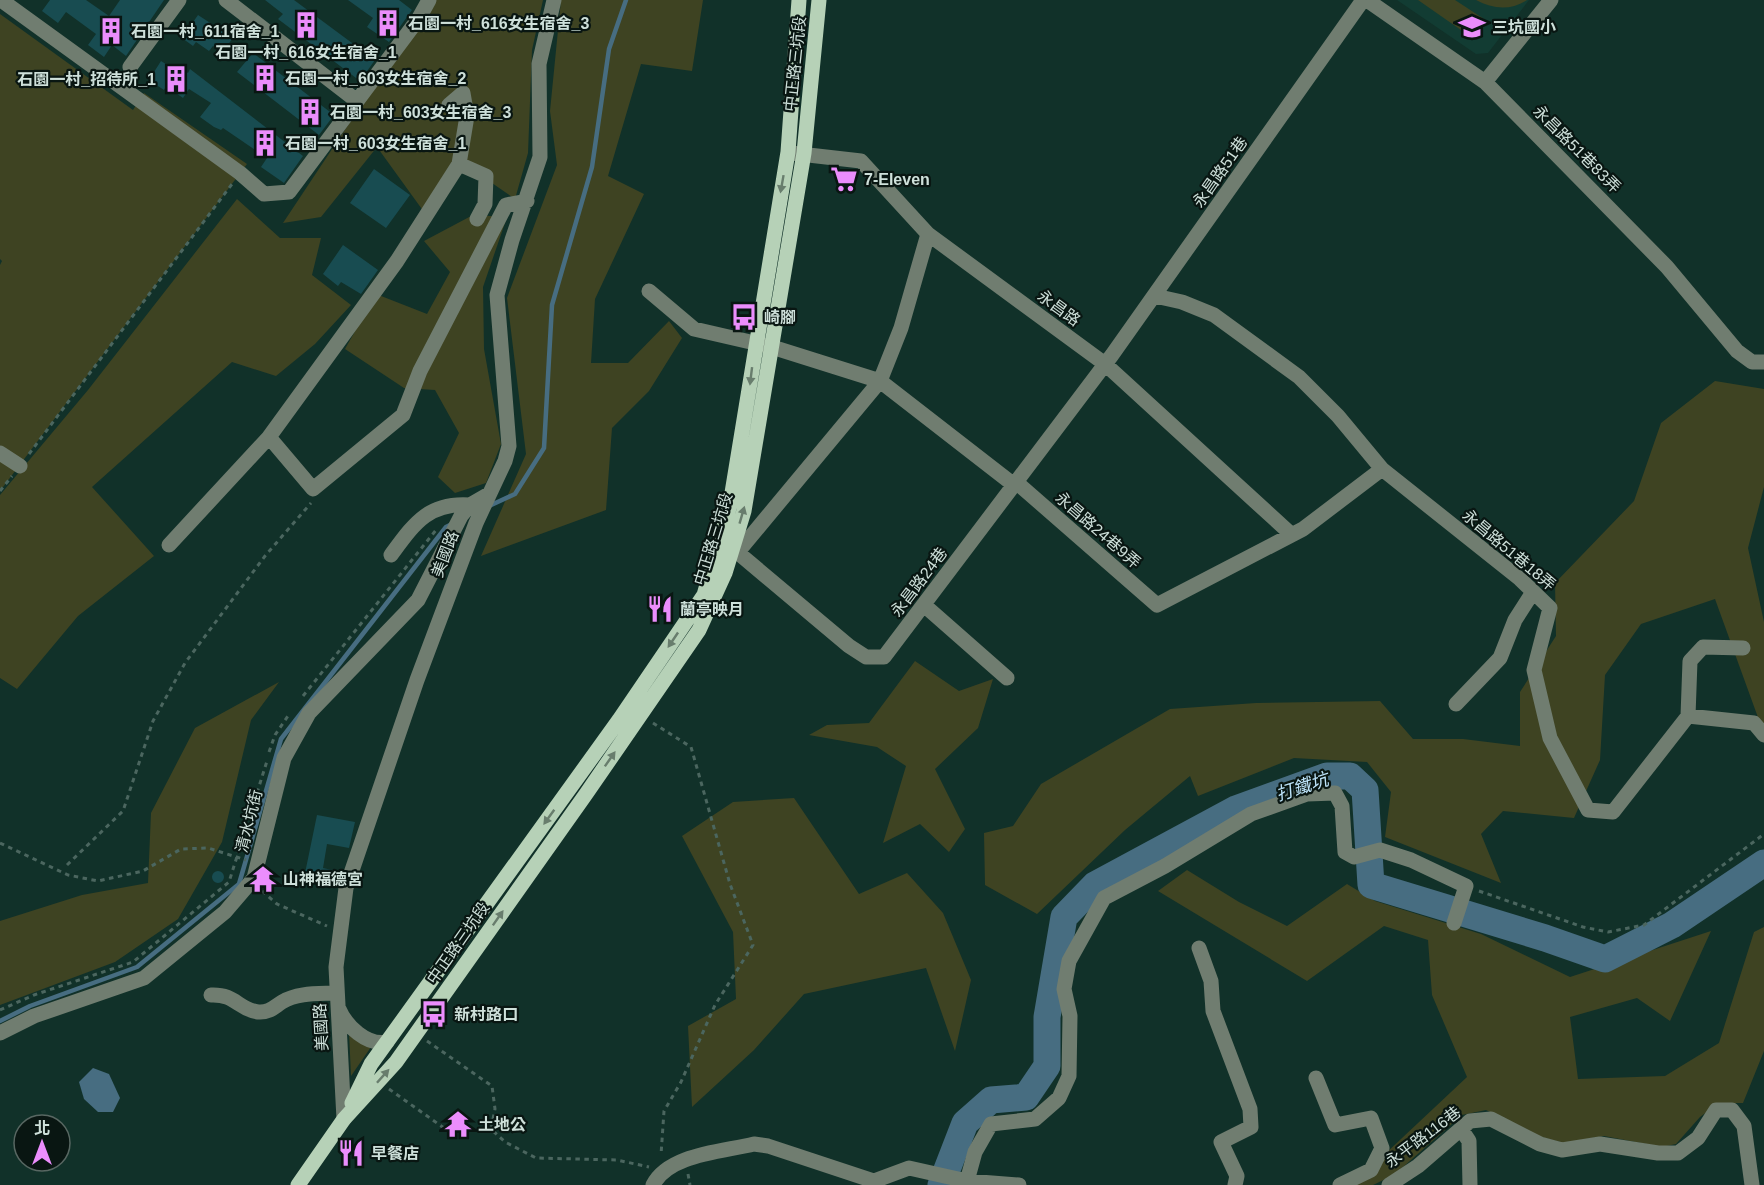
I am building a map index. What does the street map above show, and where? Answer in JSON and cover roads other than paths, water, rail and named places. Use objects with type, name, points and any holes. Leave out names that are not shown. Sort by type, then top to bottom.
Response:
[{"type":"main road","name":"中正路三坑段","points":[[298,1185],[344,1119],[378,1082],[416,1033],[641,715],[699,630],[725,573],[730,547],[730,505],[788,152],[799,0]]},
{"type":"main road","name":"中正路三坑段","points":[[344,1119],[371,1064],[619,720],[704,595],[730,547],[744,511],[804,153],[819,0]]},
{"type":"street","points":[[1,0],[240,173],[264,194],[289,192],[420,18],[429,0]]},
{"type":"street","points":[[130,67],[179,0]]},
{"type":"street","points":[[226,0],[357,102]]},
{"type":"street","name":"美國路","points":[[344,1119],[336,967],[346,888],[417,680],[476,523],[466,512],[505,461],[508,446],[498,295],[512,240],[540,157],[539,64],[554,0]]},
{"type":"street","name":"永昌路51巷83弄","points":[[1365,0],[1485,82],[1667,267],[1737,351],[1752,362],[1764,362]]},
{"type":"street","name":"永昌路51巷","points":[[1105,364],[1365,0]]},
{"type":"street","points":[[1485,82],[1551,0]]},
{"type":"street","points":[[169,545],[269,437],[397,261],[459,164],[467,116],[464,93],[449,105]]},
{"type":"street","name":"永昌路","points":[[788,152],[861,161],[928,234],[1105,364],[1292,535]]},
{"type":"street","points":[[459,164],[486,176],[485,204],[477,219]]},
{"type":"street","points":[[269,437],[313,489],[403,415],[420,371],[506,206],[527,201]]},
{"type":"street","points":[[730,547],[880,381],[902,328],[928,234]]},
{"type":"street","points":[[650,291],[694,330],[772,347],[880,381]]},
{"type":"street","name":"永昌路51巷18弄","points":[[1155,296],[1182,302],[1214,315],[1299,377],[1338,416],[1382,469],[1550,608],[1534,670],[1550,738],[1588,810],[1613,812],[1688,716]]},
{"type":"street","name":"永昌路24巷","points":[[730,547],[849,646],[866,657],[884,657],[1105,364]]},
{"type":"street","name":"永昌路24巷9弄","points":[[880,381],[1015,483],[1157,605],[1292,535]]},
{"type":"street","points":[[0,453],[20,466]]},
{"type":"street","points":[[1292,535],[1382,469]]},
{"type":"street","points":[[391,555],[418,522],[434,509],[449,504],[466,512]]},
{"type":"street","name":"清水坑街","points":[[0,1033],[34,1016],[144,978],[225,912],[251,883],[284,758],[309,713],[418,600],[466,512]]},
{"type":"street","points":[[1456,704],[1500,658],[1515,620],[1533,592]]},
{"type":"street","points":[[924,605],[1007,678]]},
{"type":"street","points":[[1743,648],[1703,647],[1690,660],[1688,716],[1754,723],[1764,735]]},
{"type":"street","points":[[967,1181],[975,1152],[991,1124],[1035,1119],[1059,1098],[1069,1076],[1070,1016],[1064,989],[1069,961],[1104,898],[1166,866],[1251,814],[1307,794],[1335,793],[1342,806],[1345,852],[1354,857],[1380,850],[1411,860],[1466,886],[1454,923]]},
{"type":"street","points":[[1199,948],[1211,981],[1213,1011],[1250,1109],[1251,1127],[1221,1143],[1237,1176],[1235,1185]]},
{"type":"street","points":[[211,996],[225,995],[258,1012],[271,1011],[283,1001],[299,996],[338,1000],[349,1026],[374,1042],[387,1042]]},
{"type":"street","points":[[1316,1078],[1335,1125],[1371,1118],[1382,1148],[1371,1170],[1340,1185]]},
{"type":"street","name":"永平路116巷","points":[[1389,1185],[1418,1166],[1470,1121],[1491,1119],[1540,1144],[1562,1150],[1600,1144],[1658,1153],[1678,1153],[1698,1138],[1716,1110],[1731,1110],[1744,1126],[1752,1185]]},
{"type":"street","points":[[1461,1129],[1469,1140],[1470,1185]]},
{"type":"street","points":[[656,1179],[686,1160],[754,1144],[768,1146],[874,1181],[909,1168],[967,1181],[1019,1185]]},
{"type":"waterway","points":[[489,506],[515,494],[544,448],[552,305],[592,167],[609,49],[626,0]]},
{"type":"waterway","points":[[0,1021],[30,1006],[137,967],[239,884],[281,739],[446,527],[452,524]]},
{"type":"waterway","name":"打鐵坑","points":[[941,1185],[965,1123],[991,1100],[1026,1097],[1047,1066],[1047,1017],[1064,917],[1095,885],[1236,809],[1327,776],[1350,776],[1365,790],[1371,885],[1545,938],[1605,959],[1672,925],[1764,863]]},
{"type":"place","name":"石園一村_616女生宿舍_3","points":[[388,23]]},
{"type":"place","name":"石園一村_616女生宿舍_1","points":[[306,25]]},
{"type":"place","name":"三坑國小","points":[[1472,27]]},
{"type":"place","name":"石園一村_611宿舍_1","points":[[111,31]]},
{"type":"place","name":"石園一村_603女生宿舍_2","points":[[265,78]]},
{"type":"place","name":"石園一村_招待所_1","points":[[176,79]]},
{"type":"place","name":"石園一村_603女生宿舍_3","points":[[310,112]]},
{"type":"place","name":"石園一村_603女生宿舍_1","points":[[265,143]]},
{"type":"place","name":"7-Eleven","points":[[844,179]]},
{"type":"place","name":"崎腳","points":[[744,317]]},
{"type":"place","name":"蘭亭映月","points":[[660,609]]},
{"type":"place","name":"山神福德宮","points":[[263,879]]},
{"type":"place","name":"新村路口","points":[[434,1014]]},
{"type":"place","name":"土地公","points":[[458,1124]]},
{"type":"place","name":"早餐店","points":[[351,1153]]}]
